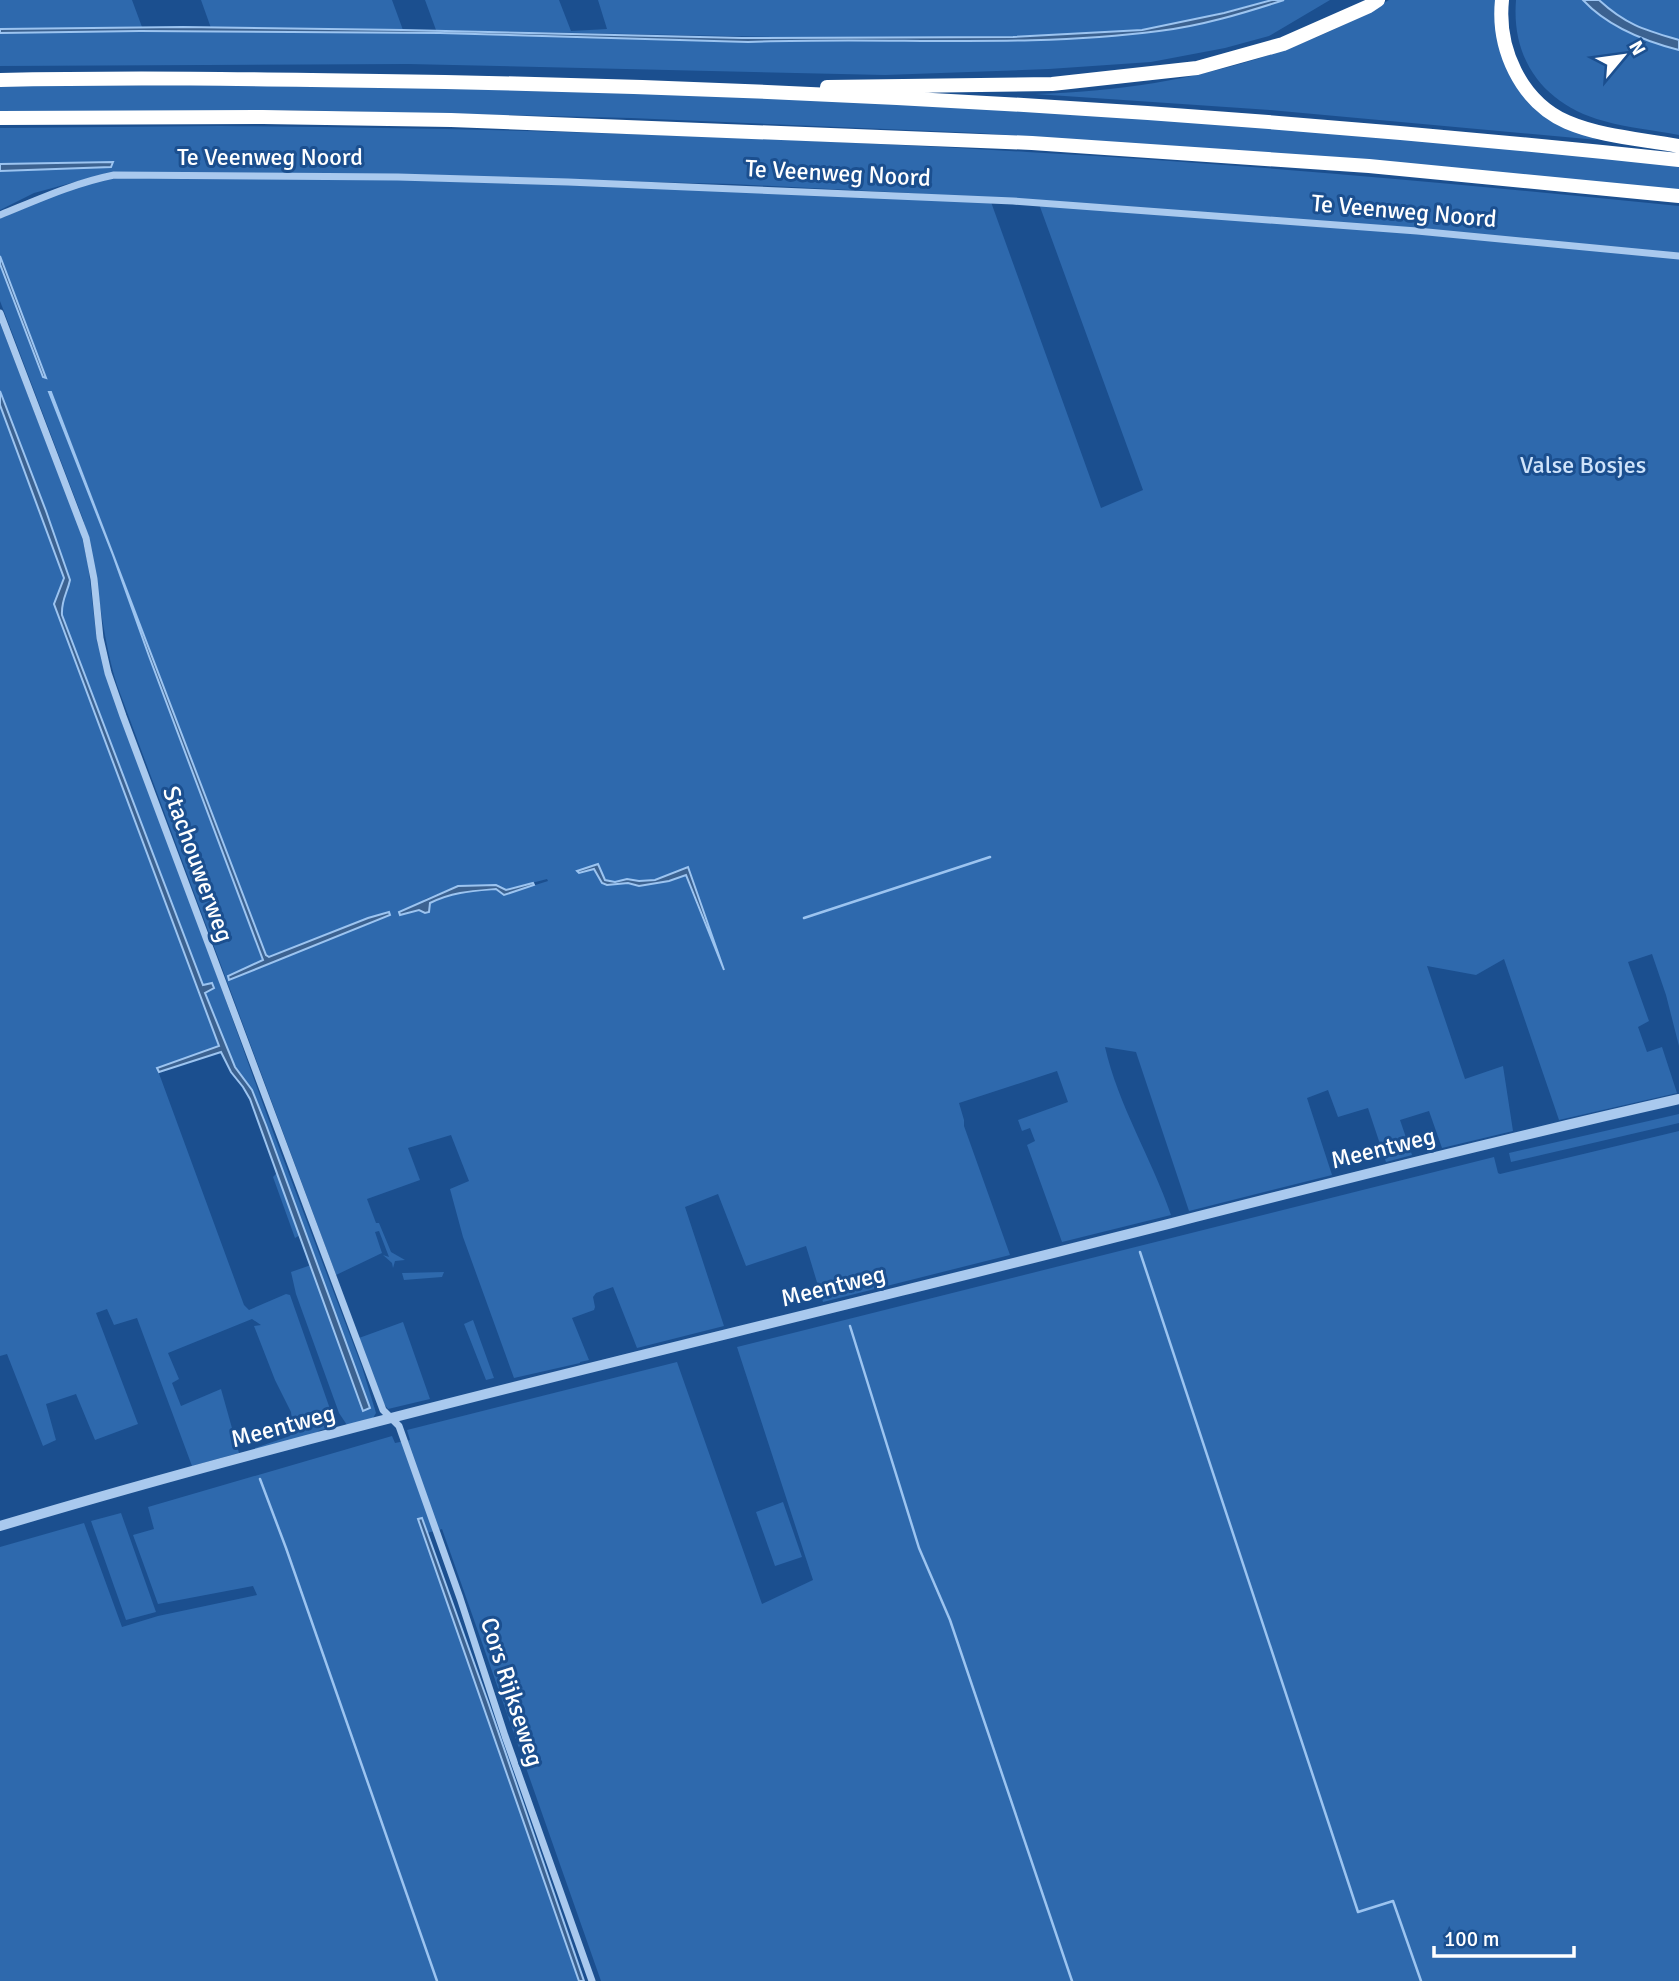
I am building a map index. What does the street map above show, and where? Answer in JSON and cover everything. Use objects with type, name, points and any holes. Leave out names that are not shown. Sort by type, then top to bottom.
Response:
[{"type":"highway","points":[[685,88],[1052,84],[1159,74],[1207,66],[1283,44],[1378,0]]},
{"type":"highway","points":[[1502,0],[1502,32],[1511,66],[1535,99],[1564,120],[1576,125],[1608,134],[1679,146]]},
{"type":"highway","points":[[0,80],[263,79],[685,88],[1038,106],[1344,127],[1679,160]]},
{"type":"highway","points":[[0,118],[263,117],[450,120],[1032,143],[1368,166],[1679,196]]},
{"type":"street","name":"Te Veenweg Noord","points":[[0,215],[69,187],[114,175],[398,177],[813,191],[1072,204],[1417,230],[1679,256]]},
{"type":"street","name":"Stachouwerweg","points":[[0,313],[86,538],[100,638],[119,705],[383,1410],[391,1418]]},
{"type":"street","name":"Meentweg","points":[[0,1526],[391,1418],[1493,1142],[1679,1099]]},
{"type":"street","name":"Cors Rijkseweg","points":[[391,1418],[399,1426],[592,1981]]},
{"type":"green space","points":[[0,0],[132,0],[142,27],[0,29]]},
{"type":"green space","points":[[201,0],[392,0],[403,30],[211,28]]},
{"type":"green space","points":[[425,0],[559,0],[571,31],[607,29],[598,0],[1272,0],[1142,30],[1013,37],[822,38],[436,30]]},
{"type":"green space","points":[[1284,0],[1330,0],[1269,36],[1225,48],[1151,62],[1049,69],[885,75],[408,64],[0,66],[0,33],[440,33],[748,42],[1005,41],[1108,36],[1175,29]]},
{"type":"green space","points":[[1389,0],[1497,0],[1504,58],[1576,132],[1598,140],[1270,110],[1035,94],[1127,87],[1218,70],[1307,41]]},
{"type":"green space","points":[[1516,0],[1583,0],[1603,18],[1627,32],[1679,50],[1679,135],[1604,121],[1583,114],[1549,92],[1526,61],[1519,42]]},
{"type":"green space","points":[[1599,0],[1679,0],[1679,40],[1636,26]]},
{"type":"green space","points":[[265,85],[819,100],[1192,121],[1679,165],[1679,192],[1304,156],[978,133],[631,118],[291,110],[0,112],[0,86]]},
{"type":"green space","points":[[220,126],[523,131],[825,141],[1190,162],[1353,175],[1679,206],[1679,253],[909,193],[732,184],[108,173],[34,193],[0,210],[0,171],[111,167],[113,163],[0,164],[0,128]]},
{"type":"green space","name":"Valse Bosjes","points":[[118,178],[407,180],[991,202],[1101,508],[1143,490],[1039,204],[1298,223],[1679,258],[1679,1046],[1652,954],[1628,962],[1649,1021],[1638,1027],[1647,1052],[1662,1047],[1677,1093],[1559,1120],[1504,959],[1476,975],[1427,966],[1465,1079],[1503,1066],[1513,1131],[1442,1148],[1429,1111],[1400,1120],[1412,1155],[1386,1162],[1368,1108],[1338,1117],[1328,1090],[1307,1098],[1332,1175],[1189,1211],[1136,1052],[1105,1047],[1118,1090],[1171,1215],[1062,1242],[1027,1145],[1035,1141],[1030,1128],[1022,1131],[1018,1120],[1068,1102],[1057,1071],[959,1103],[964,1126],[1010,1255],[823,1302],[806,1246],[746,1266],[718,1194],[685,1207],[724,1326],[637,1348],[613,1287],[596,1293],[593,1297],[594,1310],[572,1318],[589,1360],[514,1378],[463,1237],[450,1189],[469,1181],[451,1135],[408,1148],[420,1180],[367,1199],[391,1252],[405,1260],[395,1261],[393,1268],[392,1263],[383,1255],[389,1257],[379,1231],[375,1232],[382,1253],[336,1275],[117,685],[83,519],[0,301],[0,264],[45,378],[0,256],[0,218],[58,194]],"holes":[[[49,392],[52,392],[266,955],[269,957],[368,918],[389,912],[390,915],[230,980],[228,976],[264,961],[113,555]],[[688,868],[723,966],[686,875],[639,886],[628,883],[607,885],[594,869],[605,880],[615,882],[627,879],[655,880]],[[547,879],[548,881],[504,895],[496,889],[458,892],[430,903],[422,911],[399,912],[458,886],[496,885],[505,890]]]},
{"type":"green space","points":[[0,323],[81,533],[88,564],[97,642],[273,1132],[362,1367],[376,1413],[373,1418],[347,1425],[339,1413],[296,1294],[291,1272],[311,1265],[363,1410],[369,1408],[266,1125],[248,1083],[235,1067],[205,992],[214,988],[212,983],[203,985],[62,615],[61,603],[68,590],[46,511],[0,391]]},
{"type":"green space","points":[[0,405],[64,578],[54,604],[219,1046],[157,1068],[244,1305],[249,1310],[286,1294],[290,1295],[336,1426],[318,1431],[320,1434],[255,1451],[255,1448],[290,1436],[293,1430],[291,1412],[254,1326],[261,1325],[252,1319],[168,1353],[179,1379],[172,1383],[181,1406],[221,1389],[239,1453],[192,1466],[137,1318],[114,1325],[107,1309],[96,1313],[138,1424],[95,1440],[76,1394],[46,1404],[56,1440],[43,1446],[7,1354],[0,1356]]},
{"type":"green space","points":[[1679,1114],[1679,1123],[1511,1162],[1509,1153]]},
{"type":"green space","points":[[1679,1131],[1679,1981],[601,1981],[442,1529],[427,1533],[421,1518],[418,1519],[579,1981],[0,1981],[0,1547],[84,1523],[122,1627],[158,1616],[257,1595],[253,1586],[158,1604],[133,1535],[154,1529],[148,1507],[392,1436],[395,1443],[410,1440],[407,1430],[677,1362],[762,1604],[813,1580],[737,1347],[1494,1157],[1500,1174]]},
{"type":"green space","points":[[277,1173],[300,1235],[295,1238],[273,1177]]},
{"type":"green space","points":[[444,1272],[442,1277],[404,1280],[402,1273]]},
{"type":"green space","points":[[473,1320],[494,1378],[486,1380],[464,1324]]},
{"type":"green space","points":[[403,1322],[430,1399],[388,1409],[359,1338]]},
{"type":"green space","points":[[783,1502],[802,1557],[775,1566],[756,1512]]},
{"type":"green space","points":[[121,1513],[156,1612],[126,1620],[91,1521]]},
{"type":"shaded area","points":[[1272,0],[1284,0],[1222,19],[1175,29],[1108,36],[1005,41],[748,42],[440,33],[0,33],[0,29],[183,27],[742,38],[1013,37],[1142,30]]},
{"type":"shaded area","points":[[1583,0],[1599,0],[1636,26],[1679,40],[1679,50],[1627,32],[1593,10]]},
{"type":"shaded area","points":[[113,162],[111,167],[0,171],[0,164]]},
{"type":"shaded area","points":[[0,256],[46,378],[43,377],[0,264]]},
{"type":"shaded area","points":[[0,391],[70,580],[63,601],[62,615],[203,985],[212,983],[214,988],[205,993],[235,1067],[252,1090],[266,1125],[370,1408],[363,1411],[250,1099],[243,1087],[231,1072],[221,1052],[159,1072],[157,1068],[219,1046],[54,604],[64,578],[0,405]]},
{"type":"shaded area","points":[[51,392],[266,955],[269,957],[368,918],[389,912],[390,915],[229,980],[228,976],[263,960],[113,555]]},
{"type":"shaded area","points":[[598,864],[605,880],[615,882],[627,879],[655,880],[688,867],[724,970],[686,875],[639,886],[628,883],[607,885],[602,883],[594,869],[579,873],[577,871]]},
{"type":"shaded area","points":[[533,883],[534,885],[504,895],[496,889],[446,896],[430,903],[429,912],[425,913],[419,910],[400,915],[399,912],[458,886],[496,885],[506,890]]},
{"type":"shaded area","points":[[422,1518],[584,1981],[579,1981],[418,1519]]},
{"type":"waterway","points":[[804,918],[990,857]]},
{"type":"waterway","points":[[1140,1252],[1358,1912],[1393,1901],[1421,1981]]},
{"type":"waterway","points":[[850,1326],[919,1548],[950,1620],[1072,1981]]},
{"type":"waterway","points":[[260,1479],[437,1981]]}]
